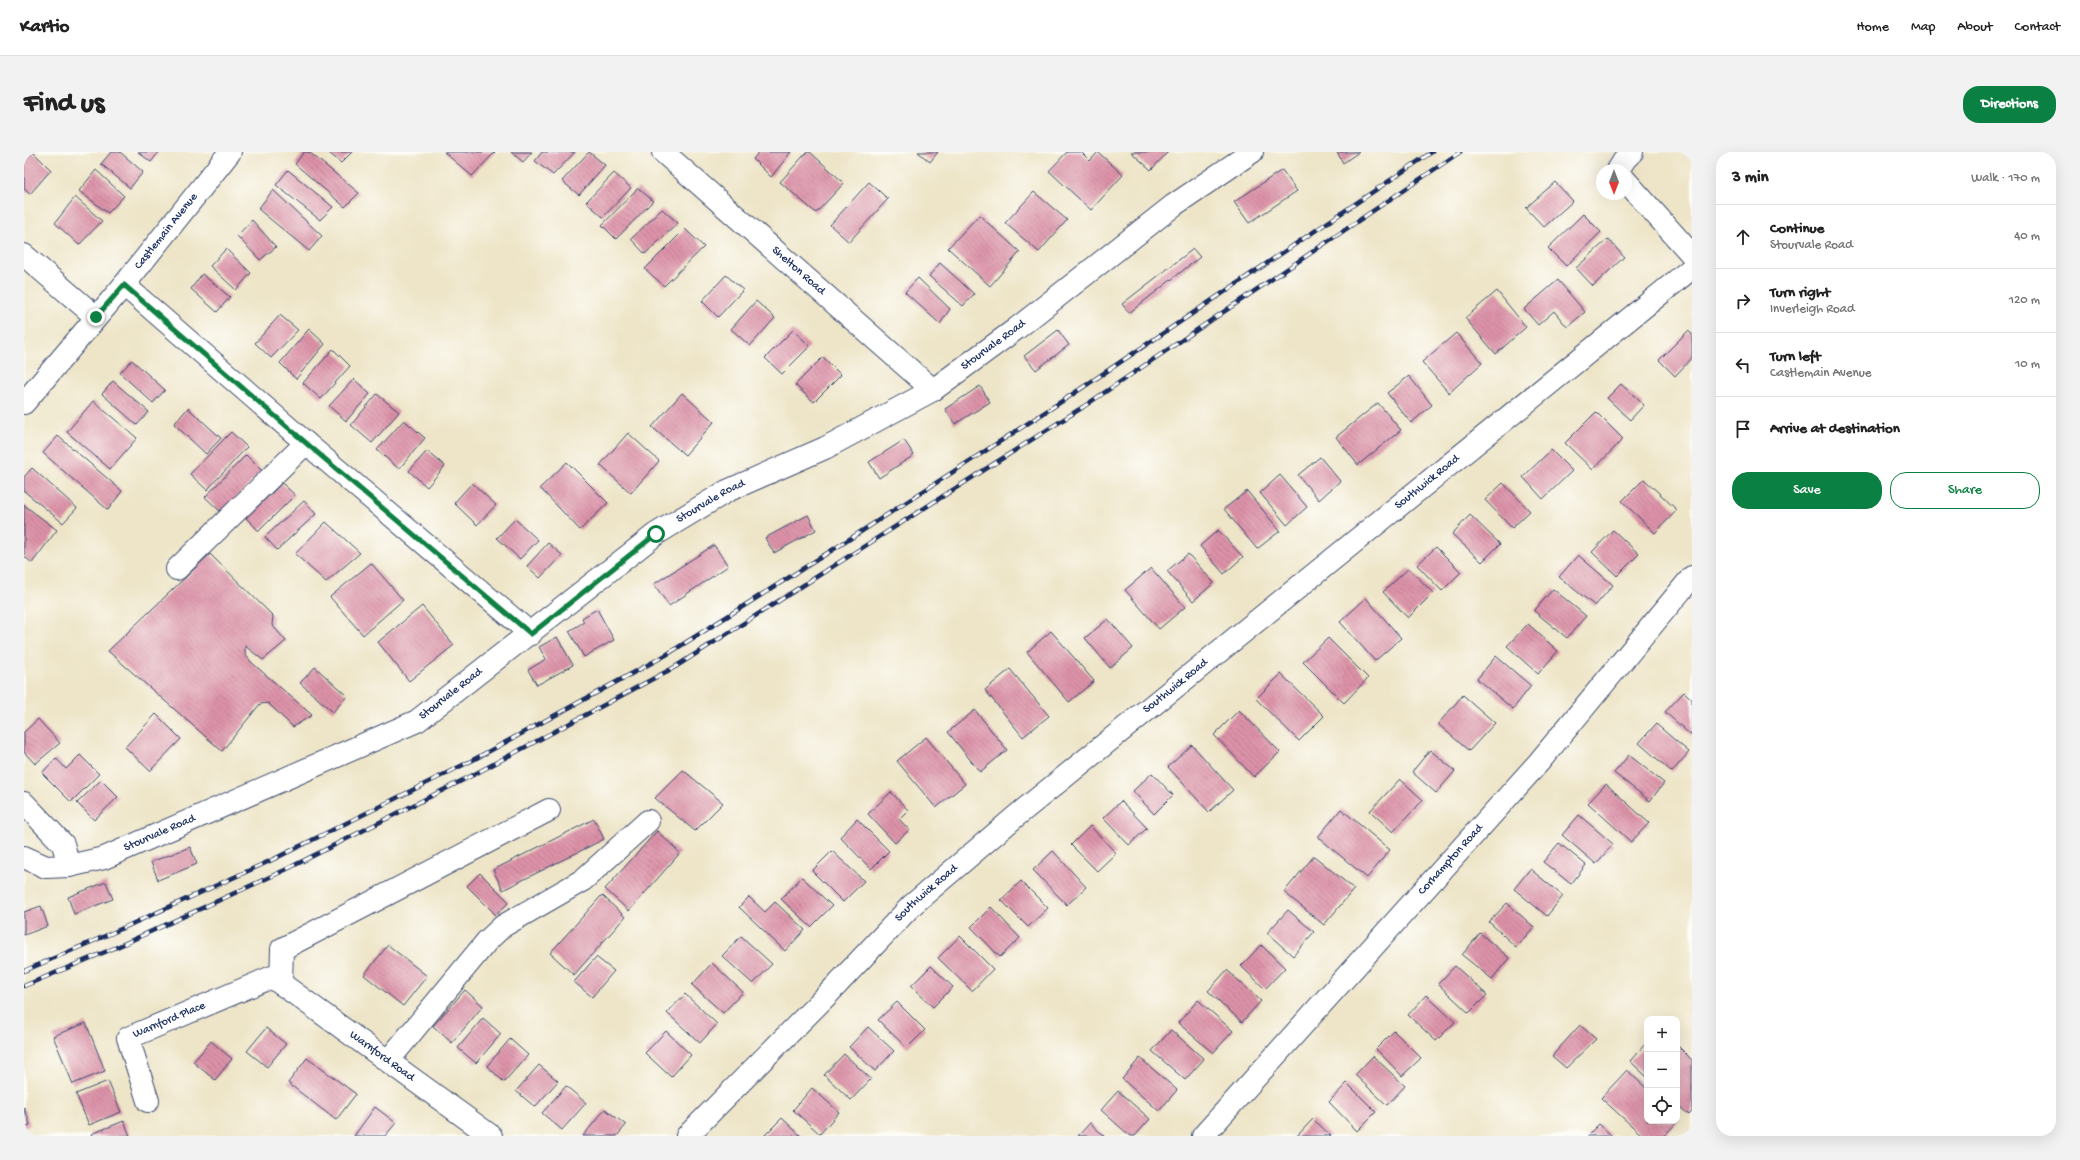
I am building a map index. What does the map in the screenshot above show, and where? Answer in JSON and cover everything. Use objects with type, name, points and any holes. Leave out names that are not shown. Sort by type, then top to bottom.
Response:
[{"type":"street","name":"Castlemain Avenue","points":[[24,403],[124,285],[230,152]]},
{"type":"street","name":"Shelton Road","points":[[663,152],[933,390]]},
{"type":"street","name":"Stourvale Road","points":[[24,857],[46,867],[69,866],[104,858],[417,721],[531,634],[656,534],[727,491],[825,448],[933,390],[1016,329],[1174,205],[1252,152]]},
{"type":"street","points":[[1623,164],[1632,152]]},
{"type":"street","points":[[1632,188],[1692,255]]},
{"type":"street","points":[[24,255],[96,317]]},
{"type":"street","name":"Southwick Road","points":[[687,1136],[830,992],[912,906],[1015,817],[1692,268]]},
{"type":"street","points":[[124,285],[306,443],[531,634]]},
{"type":"street","points":[[177,569],[306,443]]},
{"type":"street","name":"Corhampton Road","points":[[1203,1136],[1539,762],[1692,578]]},
{"type":"street","points":[[24,802],[63,844],[69,866]]},
{"type":"street","points":[[277,981],[282,949],[549,810]]},
{"type":"street","points":[[388,1061],[487,941],[503,926],[583,880],[648,821]]},
{"type":"street","name":"Warnford Road","points":[[277,981],[491,1136]]},
{"type":"street","name":"Warnford Place","points":[[148,1102],[128,1038],[277,981]]},
{"type":"building","points":[[33,152],[51,170],[30,194],[24,189],[24,162]]},
{"type":"building","points":[[111,152],[120,152],[143,172],[130,188],[101,164]]},
{"type":"building","points":[[138,152],[159,152],[151,162]]},
{"type":"building","points":[[304,152],[309,152],[359,193],[345,207],[295,164]]},
{"type":"building","points":[[328,152],[352,152],[341,163]]},
{"type":"building","points":[[444,152],[495,152],[472,176]]},
{"type":"building","points":[[511,152],[532,152],[523,162]]},
{"type":"building","points":[[542,152],[575,152],[553,175],[535,161]]},
{"type":"building","points":[[589,152],[605,165],[579,195],[562,181]]},
{"type":"building","points":[[759,152],[791,152],[771,177],[753,159]]},
{"type":"building","points":[[807,152],[810,152],[844,183],[816,213],[780,182]]},
{"type":"building","points":[[918,152],[938,152],[930,162]]},
{"type":"building","points":[[1067,152],[1081,152],[1090,161],[1098,152],[1123,175],[1091,210],[1049,171]]},
{"type":"building","points":[[1131,152],[1168,152],[1151,170]]},
{"type":"building","points":[[1337,152],[1359,152],[1343,163]]},
{"type":"building","points":[[96,170],[124,196],[108,213],[79,191]]},
{"type":"building","points":[[288,170],[333,207],[320,220],[276,185]]},
{"type":"building","points":[[1282,170],[1297,191],[1249,223],[1234,202]]},
{"type":"building","points":[[614,173],[631,188],[603,217],[586,202]]},
{"type":"building","points":[[869,182],[888,199],[849,242],[830,225]]},
{"type":"building","points":[[1555,182],[1573,201],[1544,227],[1526,208]]},
{"type":"building","points":[[638,188],[653,201],[616,239],[602,225]]},
{"type":"building","points":[[273,190],[322,236],[309,251],[258,209]]},
{"type":"building","points":[[1034,192],[1067,220],[1039,252],[1005,223]]},
{"type":"building","points":[[75,197],[102,221],[79,245],[55,223]]},
{"type":"building","points":[[662,209],[678,223],[645,254],[631,239]]},
{"type":"building","points":[[1583,214],[1601,232],[1566,266],[1548,248]]},
{"type":"building","points":[[979,215],[1020,252],[990,286],[948,248]]},
{"type":"building","points":[[252,220],[276,247],[260,260],[237,236]]},
{"type":"building","points":[[685,229],[704,247],[664,286],[645,269]]},
{"type":"building","points":[[1608,239],[1624,257],[1593,286],[1576,268]]},
{"type":"building","points":[[226,249],[251,273],[236,290],[210,266]]},
{"type":"building","points":[[1193,249],[1200,257],[1129,313],[1122,304]]},
{"type":"building","points":[[940,263],[974,294],[963,306],[929,276]]},
{"type":"building","points":[[202,274],[230,297],[217,312],[191,289]]},
{"type":"building","points":[[726,275],[743,290],[718,317],[702,301]]},
{"type":"building","points":[[918,278],[950,309],[940,324],[905,292]]},
{"type":"building","points":[[1558,280],[1585,312],[1567,327],[1554,311],[1538,325],[1524,309]]},
{"type":"building","points":[[1497,291],[1526,327],[1496,354],[1465,318]]},
{"type":"building","points":[[756,301],[775,318],[750,346],[731,329]]},
{"type":"building","points":[[280,315],[298,330],[271,358],[255,343]]},
{"type":"building","points":[[309,329],[325,344],[296,379],[280,363]]},
{"type":"building","points":[[793,330],[810,346],[782,374],[765,358]]},
{"type":"building","points":[[1058,330],[1069,345],[1036,370],[1024,356]]},
{"type":"building","points":[[1688,331],[1692,334],[1692,358],[1675,376],[1659,360]]},
{"type":"building","points":[[1456,333],[1482,363],[1449,393],[1422,362]]},
{"type":"building","points":[[333,349],[350,366],[321,399],[303,383]]},
{"type":"building","points":[[823,357],[841,375],[814,402],[795,385]]},
{"type":"building","points":[[132,360],[165,390],[153,403],[120,373]]},
{"type":"building","points":[[1409,376],[1432,405],[1411,423],[1387,393]]},
{"type":"building","points":[[354,379],[370,394],[346,421],[329,406]]},
{"type":"building","points":[[113,381],[149,412],[137,425],[102,394]]},
{"type":"building","points":[[1621,384],[1644,405],[1630,420],[1607,398]]},
{"type":"building","points":[[980,386],[990,402],[955,424],[945,409]]},
{"type":"building","points":[[682,393],[714,422],[685,455],[652,427]]},
{"type":"building","points":[[377,394],[399,412],[372,443],[351,425]]},
{"type":"building","points":[[93,401],[137,438],[110,469],[67,432]]},
{"type":"building","points":[[1378,403],[1401,430],[1358,465],[1336,437]]},
{"type":"building","points":[[188,408],[221,438],[206,454],[174,424]]},
{"type":"building","points":[[1596,412],[1623,439],[1593,470],[1565,443]]},
{"type":"building","points":[[404,420],[425,438],[399,469],[377,450]]},
{"type":"building","points":[[231,432],[247,447],[207,490],[190,474]]},
{"type":"building","points":[[628,433],[659,461],[631,493],[600,465]]},
{"type":"building","points":[[58,436],[122,491],[108,510],[43,453]]},
{"type":"building","points":[[904,440],[914,455],[879,478],[869,462]]},
{"type":"building","points":[[1551,450],[1572,471],[1543,499],[1523,477]]},
{"type":"building","points":[[427,451],[445,466],[427,487],[409,471]]},
{"type":"building","points":[[246,455],[262,471],[222,513],[205,497]]},
{"type":"building","points":[[1320,457],[1340,481],[1319,500],[1298,475]]},
{"type":"building","points":[[567,462],[608,503],[580,530],[540,488]]},
{"type":"building","points":[[32,468],[77,508],[63,523],[24,491],[24,477]]},
{"type":"building","points":[[1280,475],[1307,507],[1287,525],[1260,493]]},
{"type":"building","points":[[1644,479],[1677,510],[1655,533],[1622,501]]},
{"type":"building","points":[[282,483],[295,495],[259,531],[246,518]]},
{"type":"building","points":[[472,483],[496,505],[477,525],[454,503]]},
{"type":"building","points":[[1503,483],[1530,511],[1512,528],[1485,500]]},
{"type":"building","points":[[1247,491],[1280,531],[1257,549],[1224,509]]},
{"type":"building","points":[[304,501],[316,514],[277,550],[265,537]]},
{"type":"building","points":[[24,505],[57,530],[32,563],[24,556]]},
{"type":"building","points":[[808,515],[816,530],[774,553],[765,538]]},
{"type":"building","points":[[1470,515],[1500,544],[1482,562],[1452,534]]},
{"type":"building","points":[[515,519],[538,540],[520,559],[497,538]]},
{"type":"building","points":[[326,522],[360,553],[326,582],[295,554]]},
{"type":"building","points":[[1218,530],[1243,557],[1224,574],[1200,546]]},
{"type":"building","points":[[1613,530],[1639,554],[1617,576],[1592,552]]},
{"type":"building","points":[[548,543],[562,555],[540,578],[527,566]]},
{"type":"building","points":[[714,545],[728,566],[669,606],[654,584]]},
{"type":"building","points":[[1436,547],[1461,572],[1442,591],[1417,565]]},
{"type":"building","points":[[210,554],[273,616],[272,625],[286,641],[263,660],[245,646],[245,654],[251,662],[312,715],[293,727],[268,703],[260,704],[222,751],[108,651]]},
{"type":"building","points":[[1188,554],[1214,583],[1193,601],[1167,571]]},
{"type":"building","points":[[1578,555],[1613,585],[1595,606],[1559,577]]},
{"type":"building","points":[[371,563],[403,600],[363,635],[330,597]]},
{"type":"building","points":[[1151,568],[1185,607],[1159,629],[1125,590]]},
{"type":"building","points":[[1409,568],[1433,593],[1408,618],[1383,592]]},
{"type":"building","points":[[1553,589],[1586,616],[1567,638],[1534,611]]},
{"type":"building","points":[[1366,598],[1401,638],[1375,661],[1340,622]]},
{"type":"building","points":[[422,606],[454,645],[409,681],[378,642]]},
{"type":"building","points":[[597,609],[614,640],[584,657],[569,631],[584,622],[582,618]]},
{"type":"building","points":[[1108,619],[1133,648],[1110,668],[1085,638]]},
{"type":"building","points":[[1528,624],[1558,651],[1538,674],[1507,646]]},
{"type":"building","points":[[1051,631],[1094,681],[1069,702],[1027,652]]},
{"type":"building","points":[[557,637],[573,665],[537,685],[528,670],[546,659],[539,647]]},
{"type":"building","points":[[1328,638],[1368,678],[1344,703],[1303,662]]},
{"type":"building","points":[[1496,656],[1531,686],[1513,709],[1477,679]]},
{"type":"building","points":[[315,667],[347,696],[333,712],[300,683]]},
{"type":"building","points":[[1010,669],[1049,716],[1023,737],[985,690]]},
{"type":"building","points":[[1281,674],[1324,716],[1299,741],[1256,699]]},
{"type":"building","points":[[1684,692],[1692,699],[1692,736],[1665,712]]},
{"type":"building","points":[[1463,695],[1495,723],[1469,751],[1438,724]]},
{"type":"building","points":[[975,710],[1007,750],[980,772],[948,732]]},
{"type":"building","points":[[1239,710],[1280,752],[1254,777],[1214,735]]},
{"type":"building","points":[[156,714],[181,739],[150,771],[125,747]]},
{"type":"building","points":[[38,719],[60,743],[35,764],[24,752],[24,732]]},
{"type":"building","points":[[1656,724],[1689,752],[1672,772],[1639,743]]},
{"type":"building","points":[[926,737],[965,784],[936,808],[897,761]]},
{"type":"building","points":[[1192,745],[1233,790],[1209,812],[1168,767]]},
{"type":"building","points":[[1430,750],[1455,771],[1436,793],[1412,772]]},
{"type":"building","points":[[80,755],[99,774],[71,802],[42,773],[56,758],[66,769]]},
{"type":"building","points":[[1629,755],[1664,783],[1650,801],[1614,773]]},
{"type":"building","points":[[683,770],[723,803],[695,831],[655,798]]},
{"type":"building","points":[[1152,773],[1173,795],[1154,814],[1133,791]]},
{"type":"building","points":[[1400,779],[1423,800],[1393,832],[1370,811]]},
{"type":"building","points":[[101,780],[118,797],[94,820],[77,803]]},
{"type":"building","points":[[1606,784],[1649,823],[1631,842],[1588,803]]},
{"type":"building","points":[[891,792],[908,810],[899,819],[909,830],[895,843],[868,814]]},
{"type":"building","points":[[1121,801],[1147,828],[1129,845],[1103,818]]},
{"type":"building","points":[[1341,809],[1390,850],[1367,878],[1318,837]]},
{"type":"building","points":[[1579,815],[1613,844],[1596,864],[1562,835]]},
{"type":"building","points":[[594,819],[604,839],[503,890],[493,870]]},
{"type":"building","points":[[857,819],[889,851],[871,869],[840,837]]},
{"type":"building","points":[[1090,826],[1116,853],[1097,871],[1071,845]]},
{"type":"building","points":[[657,831],[680,853],[629,911],[605,889]]},
{"type":"building","points":[[1559,843],[1586,865],[1571,884],[1543,862]]},
{"type":"building","points":[[190,847],[197,864],[158,880],[151,862]]},
{"type":"building","points":[[832,851],[864,881],[843,902],[812,871]]},
{"type":"building","points":[[1053,851],[1086,887],[1067,905],[1033,870]]},
{"type":"building","points":[[1314,856],[1354,889],[1324,925],[1284,892]]},
{"type":"building","points":[[1530,869],[1563,896],[1547,916],[1514,889]]},
{"type":"building","points":[[480,873],[509,902],[496,915],[467,886]]},
{"type":"building","points":[[802,877],[832,906],[811,927],[781,899]]},
{"type":"building","points":[[1021,881],[1048,908],[1028,927],[1001,900]]},
{"type":"building","points":[[106,882],[113,899],[74,914],[68,897]]},
{"type":"building","points":[[602,895],[625,917],[574,975],[550,953]]},
{"type":"building","points":[[749,897],[765,912],[775,902],[805,930],[785,951],[739,907]]},
{"type":"building","points":[[1507,903],[1534,927],[1516,947],[1489,922]]},
{"type":"building","points":[[41,906],[48,926],[24,935],[24,912]]},
{"type":"building","points":[[991,907],[1020,938],[1000,957],[971,927]]},
{"type":"building","points":[[1288,910],[1314,932],[1293,956],[1267,933]]},
{"type":"building","points":[[1480,933],[1509,958],[1492,979],[1462,955]]},
{"type":"building","points":[[741,936],[772,964],[753,984],[722,956]]},
{"type":"building","points":[[960,936],[993,969],[972,991],[938,958]]},
{"type":"building","points":[[388,945],[427,976],[403,1006],[364,975]]},
{"type":"building","points":[[1261,945],[1285,968],[1265,989],[1241,966]]},
{"type":"building","points":[[596,957],[614,971],[592,997],[574,982]]},
{"type":"building","points":[[712,963],[743,992],[723,1013],[692,985]]},
{"type":"building","points":[[931,966],[953,987],[933,1007],[911,986]]},
{"type":"building","points":[[1455,966],[1487,995],[1469,1013],[1438,984]]},
{"type":"building","points":[[1227,970],[1261,1001],[1242,1022],[1208,991]]},
{"type":"building","points":[[465,990],[483,1006],[452,1043],[433,1026]]},
{"type":"building","points":[[685,994],[717,1024],[700,1043],[667,1013]]},
{"type":"building","points":[[1426,995],[1455,1022],[1436,1041],[1408,1015]]},
{"type":"building","points":[[1198,1000],[1233,1031],[1213,1053],[1178,1023]]},
{"type":"building","points":[[897,1002],[925,1030],[907,1048],[878,1020]]},
{"type":"building","points":[[483,1018],[501,1034],[476,1063],[458,1048]]},
{"type":"building","points":[[86,1023],[105,1071],[73,1084],[53,1036]]},
{"type":"building","points":[[1580,1025],[1596,1039],[1566,1068],[1552,1056]]},
{"type":"building","points":[[868,1027],[894,1051],[875,1071],[849,1047]]},
{"type":"building","points":[[266,1028],[286,1044],[267,1067],[247,1051]]},
{"type":"building","points":[[1171,1030],[1204,1059],[1185,1080],[1152,1051]]},
{"type":"building","points":[[666,1031],[691,1055],[671,1077],[645,1053]]},
{"type":"building","points":[[1394,1031],[1421,1058],[1402,1076],[1376,1049]]},
{"type":"building","points":[[510,1039],[528,1055],[504,1082],[487,1066]]},
{"type":"building","points":[[211,1041],[232,1059],[215,1080],[193,1062]]},
{"type":"building","points":[[1644,1045],[1644,1074],[1630,1061]]},
{"type":"building","points":[[1680,1048],[1692,1060],[1692,1112],[1689,1115],[1680,1107]]},
{"type":"building","points":[[844,1054],[871,1079],[851,1100],[824,1075]]},
{"type":"building","points":[[1373,1056],[1405,1086],[1387,1105],[1355,1075]]},
{"type":"building","points":[[307,1058],[356,1094],[336,1120],[288,1083]]},
{"type":"building","points":[[1140,1058],[1177,1090],[1159,1111],[1122,1079]]},
{"type":"building","points":[[539,1065],[558,1081],[535,1107],[516,1091]]},
{"type":"building","points":[[1627,1070],[1644,1086],[1644,1124],[1675,1124],[1664,1136],[1643,1136],[1601,1098]]},
{"type":"building","points":[[108,1081],[121,1112],[89,1125],[76,1094]]},
{"type":"building","points":[[1347,1083],[1376,1112],[1357,1131],[1329,1102]]},
{"type":"building","points":[[566,1086],[586,1103],[562,1130],[542,1113]]},
{"type":"building","points":[[812,1088],[839,1112],[820,1134],[793,1110]]},
{"type":"building","points":[[1118,1091],[1150,1119],[1135,1136],[1130,1136],[1101,1110]]},
{"type":"building","points":[[24,1107],[30,1125],[24,1127]]},
{"type":"building","points":[[375,1107],[396,1123],[385,1136],[354,1136]]},
{"type":"building","points":[[605,1109],[626,1125],[617,1136],[583,1136]]},
{"type":"building","points":[[782,1118],[801,1136],[764,1136]]},
{"type":"building","points":[[1313,1119],[1331,1136],[1297,1136]]},
{"type":"building","points":[[124,1121],[130,1136],[92,1136],[91,1134]]},
{"type":"building","points":[[1090,1123],[1104,1136],[1078,1136]]},
{"type":"building","points":[[1599,1124],[1612,1136],[1587,1136]]},
{"type":"railway","points":[[24,971],[112,933],[274,859],[471,761],[666,655],[845,542],[1070,396],[1432,152]]},
{"type":"railway","points":[[24,986],[117,947],[285,870],[473,775],[675,667],[1083,407],[1460,152]]},
{"type":"route","points":[[96,317],[124,285],[306,443],[531,634],[656,534]]}]
